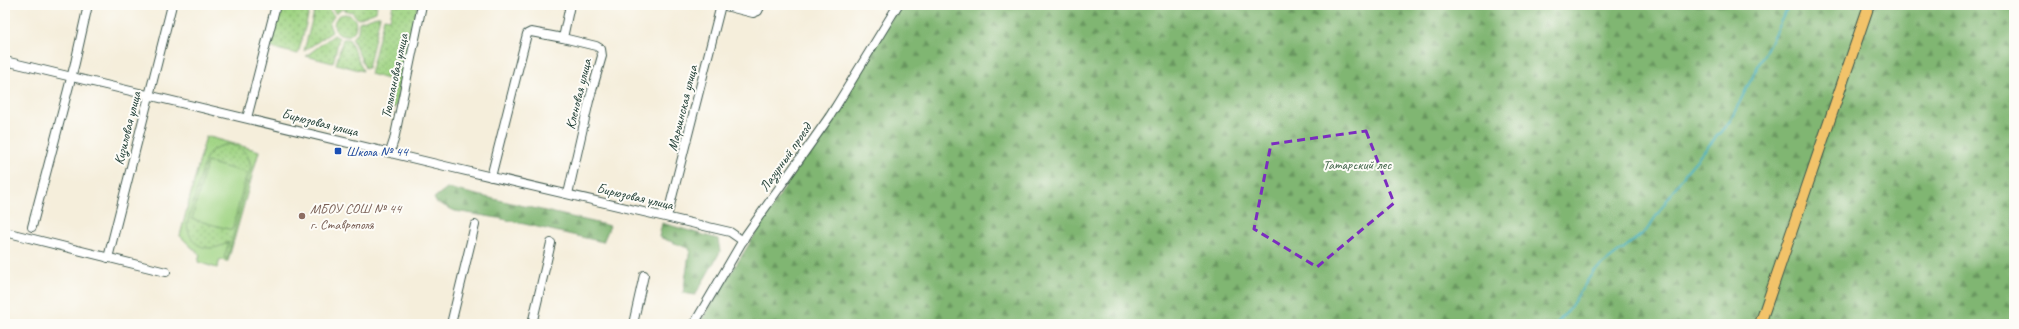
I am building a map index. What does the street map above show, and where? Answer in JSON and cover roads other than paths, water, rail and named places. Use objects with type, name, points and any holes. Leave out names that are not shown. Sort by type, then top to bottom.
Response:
[{"type":"main road","points":[[1760,324],[1868,5]]},
{"type":"street","points":[[32,227],[88,5]]},
{"type":"street","name":"Кизиловая улица","points":[[108,258],[172,5]]},
{"type":"street","points":[[247,118],[276,5]]},
{"type":"street","name":"Тюльпановая улица","points":[[390,152],[397,127],[422,5]]},
{"type":"street","points":[[562,38],[570,5]]},
{"type":"street","name":"Марьинская улица","points":[[667,217],[721,5],[753,13],[758,11],[761,5]]},
{"type":"street","name":"Лазурный проезд","points":[[694,324],[743,241],[830,116],[898,5]]},
{"type":"street","name":"Кленовая улица","points":[[491,177],[527,34],[531,32],[562,38],[596,46],[601,49],[602,56],[589,101],[568,194]]},
{"type":"street","name":"Бирюзовая улица","points":[[5,61],[491,177],[730,232],[743,241]]},
{"type":"street","points":[[451,324],[475,226]]},
{"type":"street","points":[[5,232],[166,272]]},
{"type":"street","points":[[532,324],[551,243]]},
{"type":"street","points":[[633,324],[644,275]]},
{"type":"waterway","points":[[1556,324],[1567,312],[1593,272],[1646,231],[1686,172],[1730,121],[1789,5]]},
{"type":"place","name":"Школа № 44","points":[[338,151]]},
{"type":"place","name":"МБОУ СОШ № 44 г. Ставрополя","points":[[302,216]]},
{"type":"park label","name":"Татарский лес","points":[[1357,164]]}]
